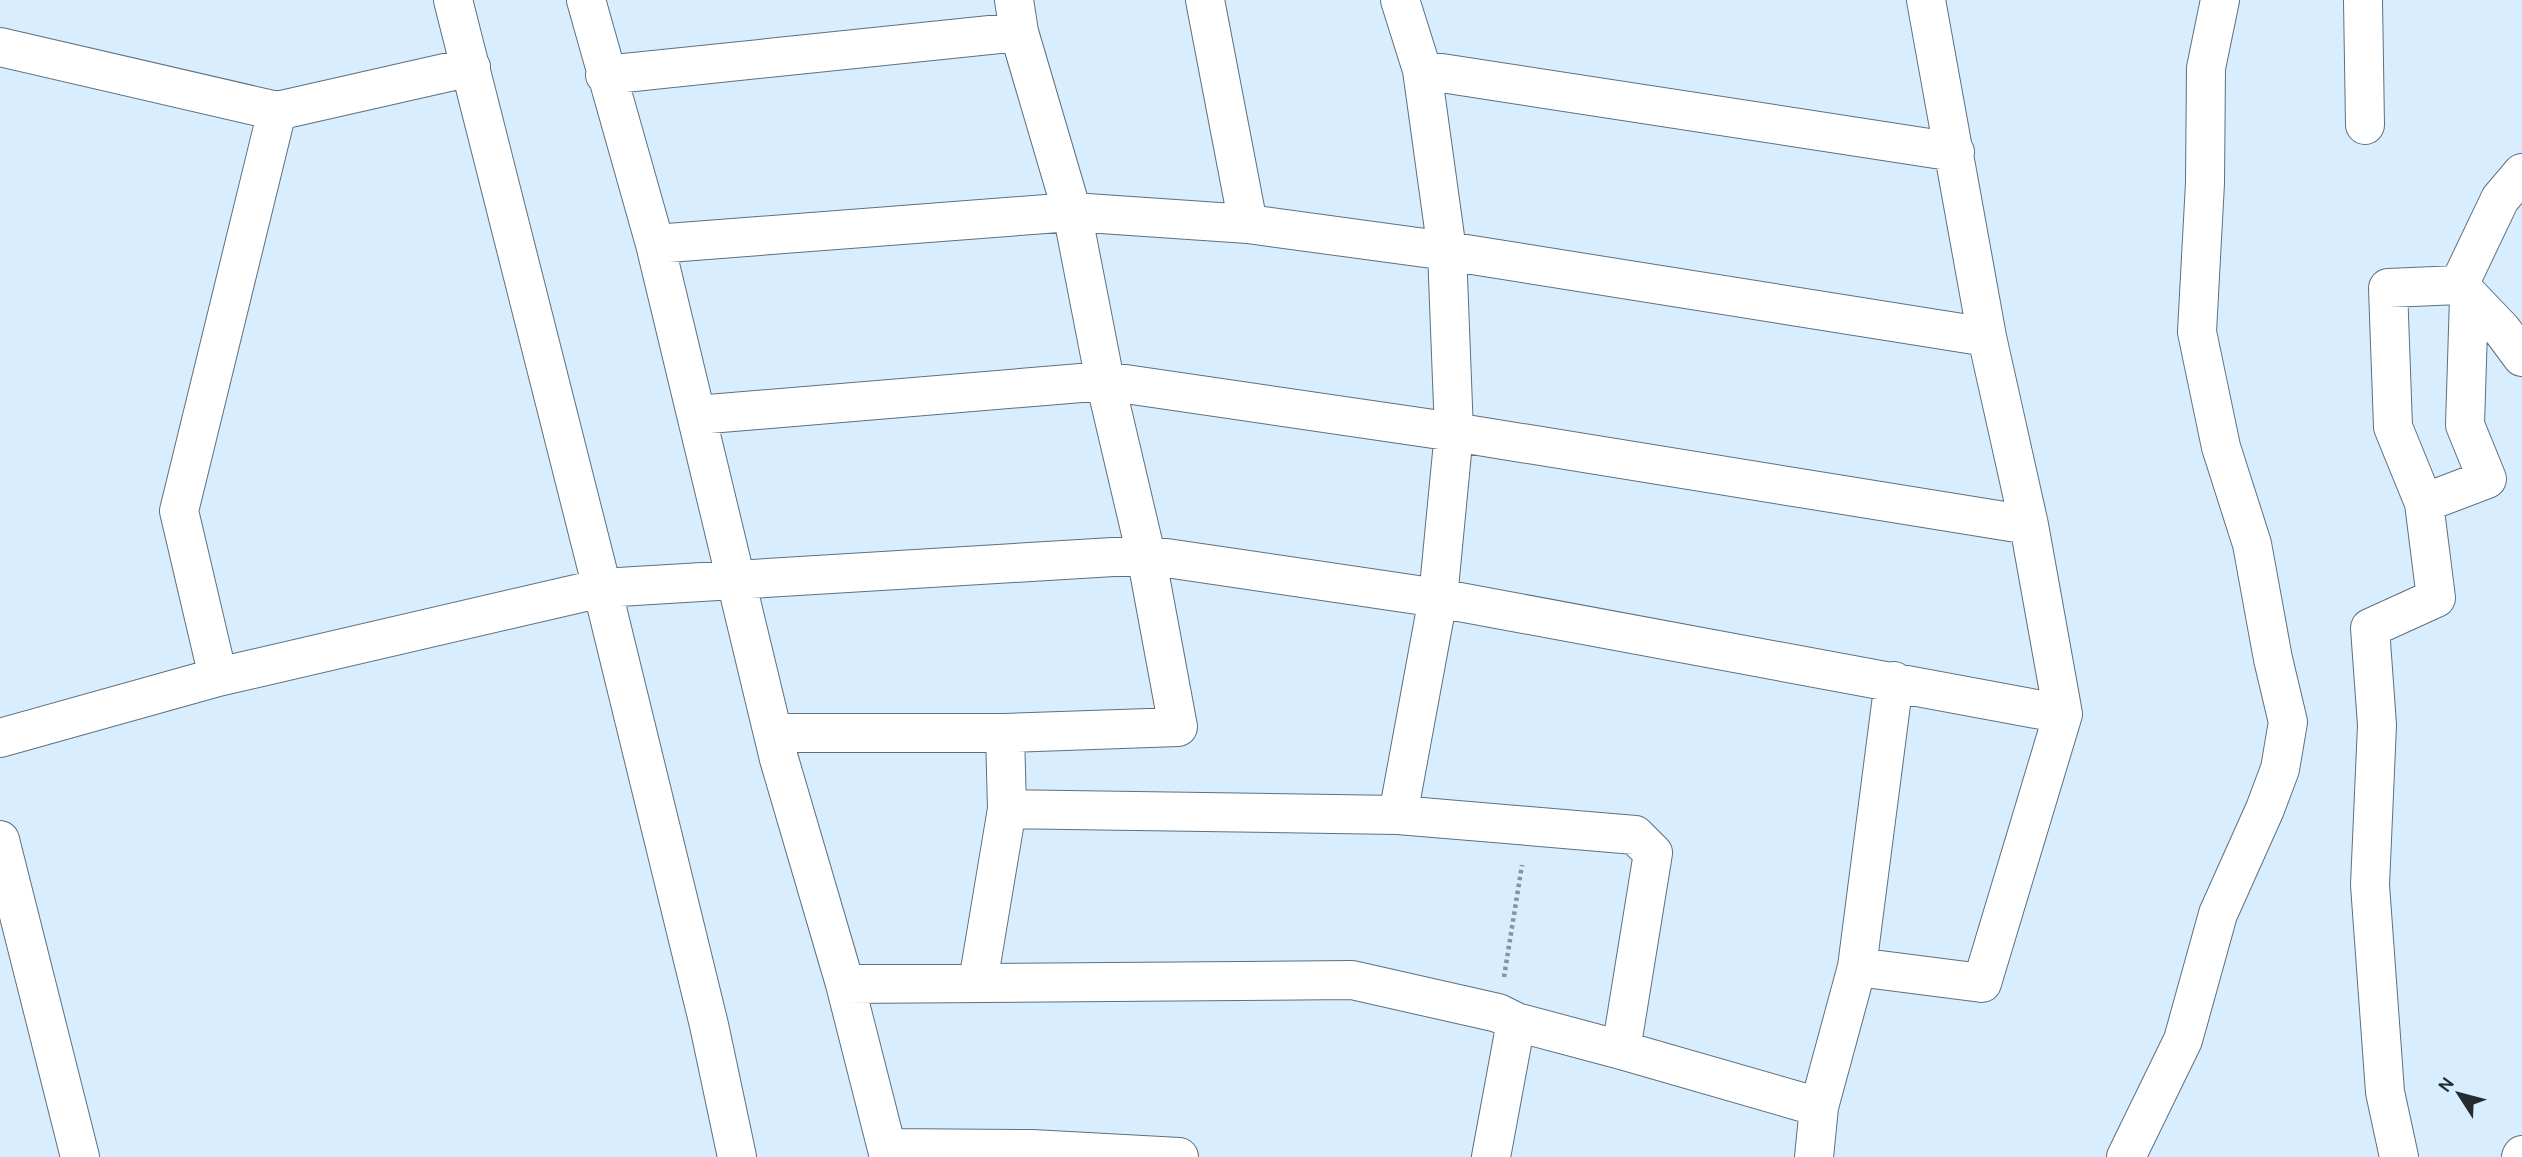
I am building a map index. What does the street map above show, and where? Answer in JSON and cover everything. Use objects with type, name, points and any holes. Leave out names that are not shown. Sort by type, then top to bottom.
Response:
[{"type":"street","points":[[453,0],[602,588],[709,1025],[737,1157]]},
{"type":"street","points":[[586,0],[654,244],[774,733],[845,984],[888,1152],[1032,1149],[1179,1157]]},
{"type":"street","points":[[1205,0],[1248,224]]},
{"type":"street","points":[[1398,815],[1438,598],[1454,432],[1447,251],[1422,70],[1400,0]]},
{"type":"street","points":[[1857,967],[1982,983],[2063,713],[2029,525],[1987,337],[1926,0]]},
{"type":"street","points":[[2126,1157],[2183,1040],[2218,914],[2280,769],[2288,722],[2273,659],[2252,544],[2221,447],[2197,332],[2205,183],[2206,68],[2220,0]]},
{"type":"street","points":[[2363,0],[2365,124]]},
{"type":"street","points":[[605,75],[1017,16],[1072,212],[1105,381],[1146,555],[1178,727],[1005,733],[774,733]]},
{"type":"street","points":[[0,47],[277,111],[471,67]]},
{"type":"street","points":[[1422,70],[1955,152]]},
{"type":"street","points":[[218,677],[179,511],[277,111]]},
{"type":"street","points":[[2424,503],[2487,478],[2465,425],[2464,291],[2500,199],[2522,173]]},
{"type":"street","points":[[654,244],[1072,212],[1248,224],[1447,251],[1987,337]]},
{"type":"street","points":[[2399,1157],[2385,1092],[2370,885],[2377,725],[2370,628],[2436,598],[2424,503],[2393,427],[2388,288],[2464,291],[2502,330],[2522,357]]},
{"type":"street","points":[[697,415],[1105,381],[1454,432],[2029,525]]},
{"type":"street","points":[[0,738],[218,677],[602,588],[1146,555],[1438,598],[2063,713]]},
{"type":"street","points":[[1814,1157],[1819,1107],[1857,967],[1894,681]]},
{"type":"street","points":[[978,982],[1007,809],[1005,733]]},
{"type":"street","points":[[1007,809],[1398,815],[1635,835],[1653,853],[1621,1050]]},
{"type":"street","points":[[0,840],[80,1157]]},
{"type":"street","points":[[845,984],[1352,980],[1498,1013],[1516,1022],[1819,1107]]},
{"type":"street","points":[[1491,1157],[1516,1022]]}]
